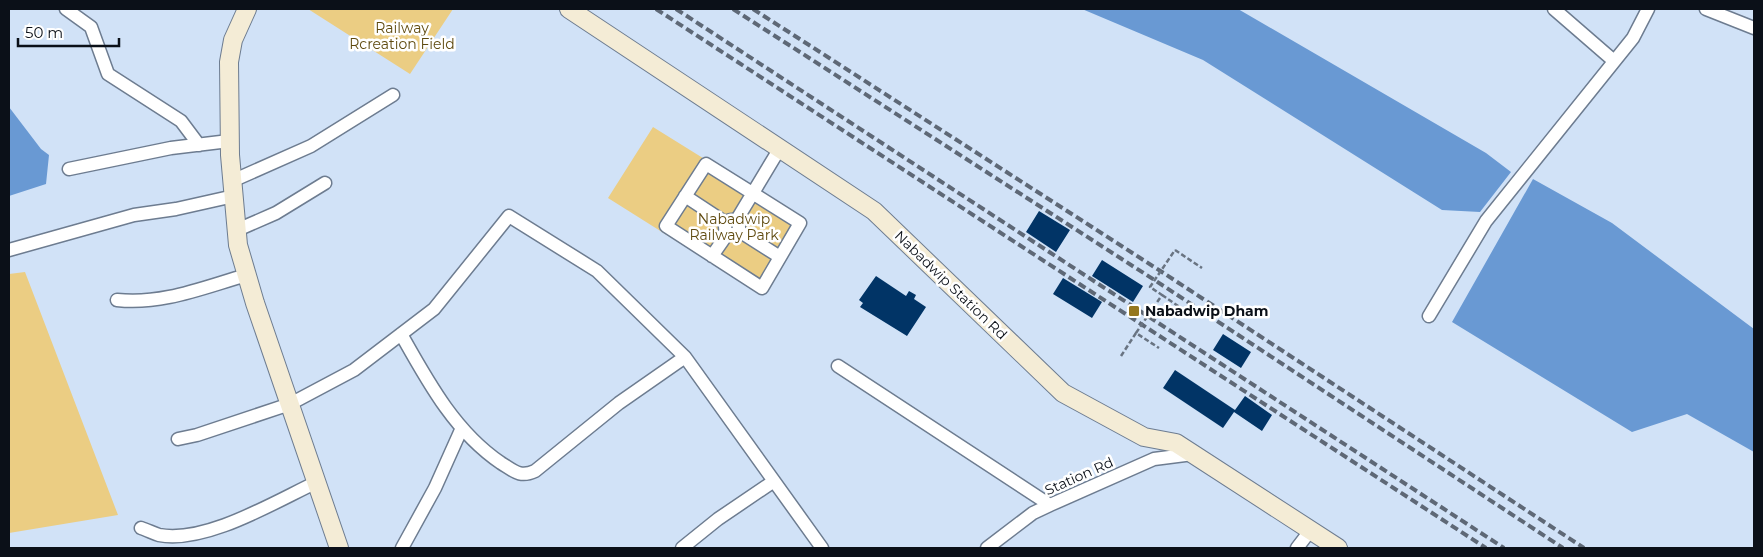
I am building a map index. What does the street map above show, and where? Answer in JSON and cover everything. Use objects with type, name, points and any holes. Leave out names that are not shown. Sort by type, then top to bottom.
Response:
[{"type":"main road","points":[[247,9],[232,40],[229,62],[229,140],[238,245],[339,548]]},
{"type":"main road","name":"Nabadwip Station Rd","points":[[569,9],[874,211],[1063,393],[1144,437],[1176,444],[1338,548]]},
{"type":"street","points":[[66,9],[91,27],[108,74],[181,121],[199,144]]},
{"type":"street","points":[[1554,9],[1614,61]]},
{"type":"street","points":[[1429,316],[1486,221],[1633,38],[1648,9]]},
{"type":"street","points":[[1706,9],[1754,28]]},
{"type":"street","points":[[9,250],[134,215],[176,209],[233,189],[311,146],[392,95]]},
{"type":"street","points":[[70,169],[229,140]]},
{"type":"street","points":[[712,256],[780,148]]},
{"type":"street","points":[[706,164],[800,223],[762,288],[666,226],[686,196],[706,164]]},
{"type":"street","points":[[237,230],[276,212],[325,183]]},
{"type":"street","points":[[686,196],[780,257]]},
{"type":"street","points":[[178,439],[197,436],[290,404],[354,370],[434,309],[509,216],[596,271],[686,357],[822,548]]},
{"type":"street","points":[[116,300],[156,301],[247,275]]},
{"type":"street","points":[[400,334],[461,430],[487,453],[518,474],[526,475],[535,471],[619,403],[686,357]]},
{"type":"street","points":[[838,366],[1050,505]]},
{"type":"street","points":[[402,548],[435,488],[461,430]]},
{"type":"street","name":"Station Rd","points":[[987,548],[1033,512],[1154,459],[1193,454]]},
{"type":"street","points":[[682,548],[718,519],[774,481]]},
{"type":"street","points":[[141,528],[160,535],[177,536],[207,530],[262,510],[317,482]]},
{"type":"street","points":[[1297,548],[1310,530]]},
{"type":"path","points":[[1184,310],[1150,286],[1175,250],[1202,268]]},
{"type":"path","points":[[1120,356],[1162,294]]},
{"type":"path","points":[[1136,333],[1159,348]]},
{"type":"green space","name":"Railway Rcreation Field","points":[[308,9],[453,9],[410,74]]},
{"type":"green space","name":"Nabadwip Railway Park","points":[[653,127],[806,222],[762,295],[608,198]]},
{"type":"green space","points":[[25,272],[118,515],[9,533],[9,274]]},
{"type":"water","points":[[1082,9],[1238,9],[1486,153],[1511,172],[1480,212],[1442,210],[1203,60]]},
{"type":"water","points":[[9,107],[41,149],[49,155],[46,184],[9,196]]},
{"type":"water","points":[[1533,179],[1612,223],[1754,329],[1754,452],[1687,414],[1632,432],[1452,322]]},
{"type":"building","points":[[1039,211],[1070,230],[1056,252],[1026,232]]},
{"type":"building","points":[[1102,260],[1143,286],[1133,302],[1092,276]]},
{"type":"building","points":[[876,276],[906,296],[909,291],[916,295],[914,299],[926,307],[907,336],[860,307],[863,303],[859,300]]},
{"type":"building","points":[[1063,278],[1102,302],[1092,318],[1053,294]]},
{"type":"building","points":[[1223,334],[1251,352],[1241,368],[1213,350]]},
{"type":"building","points":[[1175,370],[1235,410],[1245,396],[1272,415],[1262,431],[1234,412],[1223,428],[1163,388]]},
{"type":"railway","points":[[656,9],[1486,548]]},
{"type":"railway","points":[[676,9],[1504,548]]},
{"type":"railway","points":[[733,9],[1156,281],[1563,548]]},
{"type":"railway","points":[[753,9],[1162,272],[1584,548]]},
{"type":"place","name":"Nabadwip Dham","points":[[1134,311]]}]
